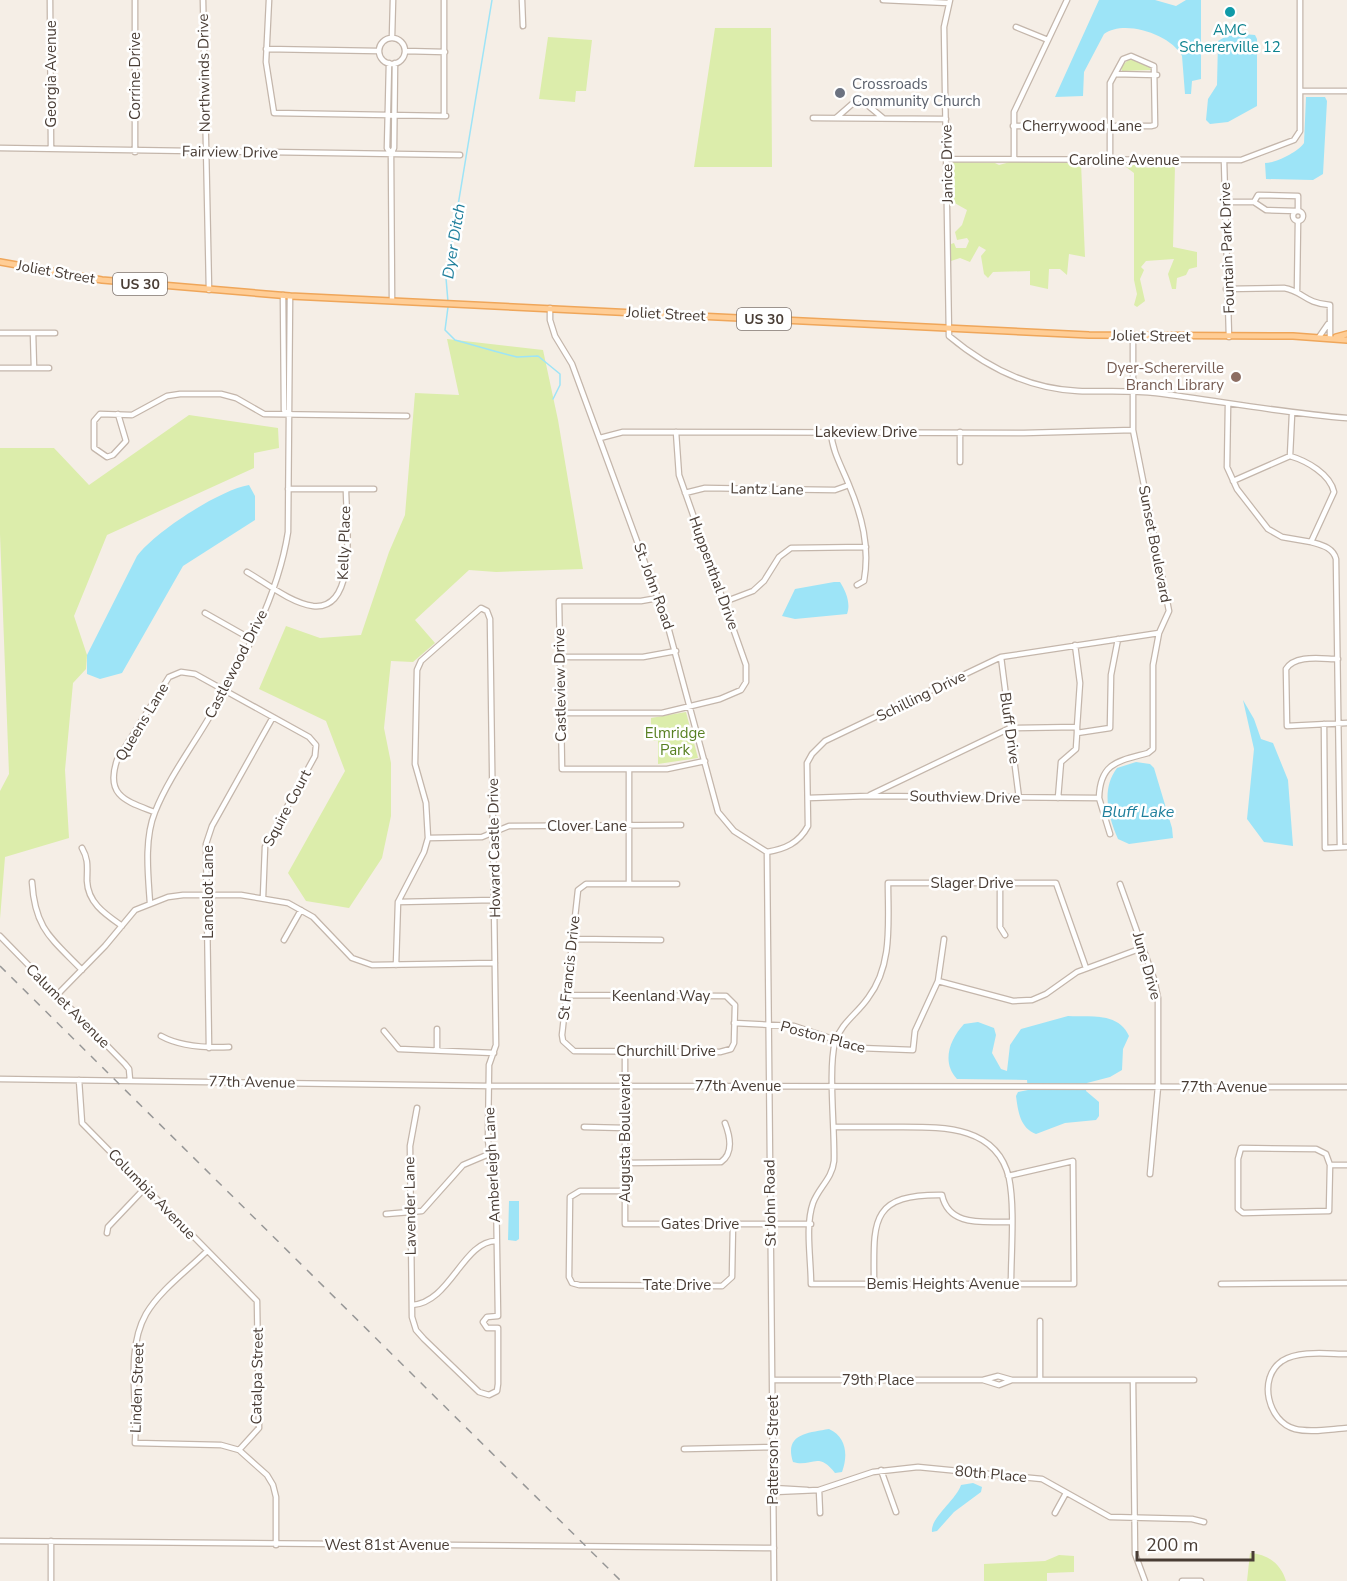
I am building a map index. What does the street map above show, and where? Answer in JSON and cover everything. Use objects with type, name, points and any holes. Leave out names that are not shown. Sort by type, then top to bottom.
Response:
[{"type":"main road","name":"Joliet Street","points":[[0,262],[102,280],[290,296],[1133,337],[1332,337]]},
{"type":"main road","name":"US 30","points":[[1332,337],[1347,334]]},
{"type":"main road","name":"US 30","points":[[1332,337],[1347,340]]},
{"type":"street","name":"Georgia Avenue","points":[[50,0],[51,149]]},
{"type":"street","name":"Corrine Drive","points":[[135,0],[135,152]]},
{"type":"street","name":"Northwinds Drive","points":[[203,0],[209,290]]},
{"type":"street","points":[[269,0],[266,49],[274,112],[445,115],[444,0]]},
{"type":"street","points":[[392,38],[393,0]]},
{"type":"street","points":[[522,0],[523,27]]},
{"type":"street","points":[[883,0],[949,2]]},
{"type":"street","points":[[1014,159],[1013,126],[1016,106],[1067,0]]},
{"type":"street","points":[[1300,0],[1300,91],[1347,92]]},
{"type":"street","name":"Janice Drive","points":[[948,329],[944,27],[949,2]]},
{"type":"street","points":[[1016,27],[1048,40]]},
{"type":"street","points":[[392,38],[400,40],[405,51],[402,59],[389,63],[381,59],[378,51],[384,40],[392,38]]},
{"type":"street","points":[[266,49],[378,51]]},
{"type":"street","points":[[405,51],[445,52]]},
{"type":"street","points":[[1110,159],[1110,83],[1123,59],[1131,56],[1154,66],[1157,75],[1115,74]]},
{"type":"street","points":[[389,63],[387,148],[391,154]]},
{"type":"street","points":[[392,300],[391,154],[394,148],[395,63]]},
{"type":"street","name":"Cherrywood Lane","points":[[1013,126],[1151,126],[1157,122],[1157,75]]},
{"type":"street","name":"Caroline Avenue","points":[[947,159],[1224,160],[1255,156],[1296,139],[1300,130],[1300,91]]},
{"type":"street","points":[[836,118],[859,98],[883,118]]},
{"type":"street","points":[[813,118],[946,119]]},
{"type":"street","name":"Fairview Drive","points":[[0,148],[135,152],[460,155]]},
{"type":"street","name":"Fountain Park Drive","points":[[1224,160],[1229,337]]},
{"type":"street","points":[[1254,202],[1258,195],[1298,195],[1297,210],[1293,217],[1298,221],[1297,292]]},
{"type":"street","points":[[1225,202],[1254,202],[1266,210],[1297,210]]},
{"type":"street","points":[[1226,289],[1284,288],[1297,292],[1309,302],[1330,305],[1332,337]]},
{"type":"street","name":"Castlewood Drive","points":[[283,295],[284,410],[288,416]]},
{"type":"street","name":"Castlewood Drive","points":[[150,903],[148,863],[154,812],[251,639],[284,563],[288,532],[288,416],[291,411],[290,296]]},
{"type":"street","name":"St. John Road","points":[[550,307],[550,320],[555,336],[572,364],[676,651],[718,812],[734,831],[767,852]]},
{"type":"street","points":[[1319,337],[1328,328],[1330,319]]},
{"type":"street","points":[[948,329],[952,338],[1016,379],[1043,387],[1076,391],[1133,391],[1292,414],[1347,418]]},
{"type":"street","points":[[0,333],[55,333]]},
{"type":"street","points":[[33,333],[34,368]]},
{"type":"street","name":"Sunset Boulevard","points":[[1099,798],[1103,776],[1114,764],[1148,753],[1153,749],[1153,672],[1159,633],[1168,611],[1133,430],[1133,337]]},
{"type":"street","points":[[0,368],[49,368]]},
{"type":"street","points":[[118,414],[126,441],[113,455],[107,457],[94,448],[94,421],[100,414],[118,414],[132,415],[167,396],[180,394],[221,394],[236,398],[264,414],[406,416]]},
{"type":"street","points":[[1228,405],[1227,466],[1233,481],[1254,513],[1268,529],[1282,537],[1311,542],[1335,553],[1340,848]]},
{"type":"street","points":[[1290,456],[1292,414]]},
{"type":"street","name":"Lakeview Drive","points":[[600,438],[623,432],[1133,430]]},
{"type":"street","name":"Huppenthal Drive","points":[[561,713],[648,714],[691,707],[741,690],[747,675],[676,465],[676,432]]},
{"type":"street","points":[[831,432],[832,446],[862,519],[866,547],[864,581],[857,585]]},
{"type":"street","points":[[960,432],[960,462]]},
{"type":"street","points":[[1233,481],[1290,456]]},
{"type":"street","points":[[1290,456],[1326,476],[1332,482],[1335,492],[1311,542]]},
{"type":"street","name":"Lantz Lane","points":[[685,493],[705,488],[835,490],[849,485]]},
{"type":"street","points":[[288,489],[374,489]]},
{"type":"street","name":"Kelly Place","points":[[275,588],[313,606],[326,605],[336,600],[345,579],[346,490]]},
{"type":"street","points":[[724,602],[753,591],[764,581],[779,557],[791,548],[866,547]]},
{"type":"street","points":[[247,572],[275,588]]},
{"type":"street","name":"Castleview Drive","points":[[629,770],[562,770],[559,601],[641,602],[658,598]]},
{"type":"street","name":"Howard Castle Drive","points":[[428,838],[426,803],[415,764],[417,670],[421,661],[481,608],[487,611],[490,619],[494,831],[496,1045],[489,1065],[489,1086]]},
{"type":"street","points":[[205,613],[251,639]]},
{"type":"street","name":"Schilling Drive","points":[[767,852],[785,848],[808,826],[807,764],[812,754],[825,741],[1001,657],[1159,633]]},
{"type":"street","points":[[1077,733],[1110,728],[1110,675],[1118,639]]},
{"type":"street","points":[[1058,798],[1061,762],[1076,749],[1080,683],[1074,645]]},
{"type":"street","points":[[560,657],[643,657],[676,651]]},
{"type":"street","name":"Bluff Drive","points":[[1001,657],[1019,798]]},
{"type":"street","points":[[1338,659],[1302,659],[1294,661],[1286,669],[1287,726],[1347,723]]},
{"type":"street","name":"Queens Lane","points":[[154,812],[128,802],[118,793],[113,772],[117,760],[169,677],[181,672],[195,674],[309,737],[316,745],[315,756]]},
{"type":"street","name":"Lancelot Lane","points":[[208,1048],[206,844],[212,825],[273,717]]},
{"type":"street","points":[[1324,724],[1325,848],[1347,847]]},
{"type":"street","points":[[868,796],[1010,728],[1077,727]]},
{"type":"street","name":"Squire Court","points":[[263,897],[265,847],[315,756]]},
{"type":"street","points":[[676,884],[629,883],[629,770],[667,769],[705,761]]},
{"type":"street","name":"Southview Drive","points":[[808,798],[868,796],[1099,798]]},
{"type":"street","points":[[1099,798],[1110,834]]},
{"type":"street","name":"Clover Lane","points":[[428,838],[482,837],[509,826],[681,825]]},
{"type":"street","points":[[396,965],[398,902],[424,852],[428,838]]},
{"type":"street","points":[[82,848],[88,858],[87,884],[92,899],[102,912],[122,926]]},
{"type":"street","points":[[767,852],[768,1023]]},
{"type":"street","points":[[32,882],[38,920],[46,933],[82,970]]},
{"type":"street","name":"St Francis Drive","points":[[574,1051],[565,1045],[562,1035],[578,890],[586,884],[629,883]]},
{"type":"street","name":"Slager Drive","points":[[836,1040],[844,1024],[868,998],[881,976],[887,951],[888,883],[1056,883],[1086,968]]},
{"type":"street","points":[[1000,883],[1000,927],[1005,935]]},
{"type":"street","name":"June Drive","points":[[1120,884],[1158,998],[1158,1087],[1150,1174]]},
{"type":"street","points":[[57,995],[135,910],[150,903],[183,895],[263,897],[301,910],[328,931],[352,958],[372,965],[495,963]]},
{"type":"street","points":[[398,902],[494,900]]},
{"type":"street","points":[[284,940],[301,910]]},
{"type":"street","name":"Calumet Avenue","points":[[0,936],[128,1067],[130,1080]]},
{"type":"street","points":[[572,939],[661,940]]},
{"type":"street","points":[[944,939],[938,981],[1022,1001],[1046,994],[1086,968],[1142,948]]},
{"type":"street","name":"Poston Place","points":[[734,1023],[794,1026],[870,1050],[913,1050],[915,1031],[938,981]]},
{"type":"street","name":"Keenland Way","points":[[566,995],[726,996],[735,1005],[734,1023]]},
{"type":"street","name":"Churchill Drive","points":[[574,1051],[725,1051],[734,1043],[734,1023]]},
{"type":"street","name":"St John Road","points":[[768,1023],[772,1319]]},
{"type":"street","points":[[437,1029],[437,1050]]},
{"type":"street","points":[[384,1031],[399,1049],[494,1053]]},
{"type":"street","points":[[161,1036],[171,1042],[208,1048],[229,1047]]},
{"type":"street","points":[[811,1224],[813,1203],[833,1171],[836,1040]]},
{"type":"street","name":"Augusta Boulevard","points":[[625,1051],[625,1224]]},
{"type":"street","name":"77th Avenue","points":[[0,1079],[489,1086],[1347,1086]]},
{"type":"street","name":"Columbia Avenue","points":[[79,1080],[82,1123],[253,1295]]},
{"type":"street","name":"Amberleigh Lane","points":[[489,1086],[489,1154],[496,1186],[498,1384]]},
{"type":"street","name":"Lavender Lane","points":[[417,1108],[410,1146],[412,1305],[416,1330],[479,1392],[486,1395],[493,1394],[498,1384]]},
{"type":"street","points":[[625,1163],[721,1162],[729,1153],[729,1133],[725,1123]]},
{"type":"street","points":[[834,1127],[946,1126],[961,1129],[991,1146],[1001,1158],[1008,1176],[1011,1284]]},
{"type":"street","points":[[584,1127],[624,1128]]},
{"type":"street","points":[[1241,1148],[1316,1149],[1326,1154],[1330,1165],[1329,1211],[1243,1213],[1238,1209],[1238,1159],[1241,1148]]},
{"type":"street","points":[[386,1214],[411,1214],[426,1208],[463,1165],[489,1154]]},
{"type":"street","name":"Bemis Heights Avenue","points":[[811,1224],[811,1284],[1074,1284],[1073,1161],[1008,1176]]},
{"type":"street","points":[[1330,1165],[1347,1165]]},
{"type":"street","points":[[107,1233],[108,1227],[145,1188]]},
{"type":"street","name":"Tate Drive","points":[[625,1191],[580,1191],[570,1197],[569,1277],[579,1285],[722,1286],[732,1277],[733,1224]]},
{"type":"street","points":[[874,1284],[876,1224],[885,1209],[897,1200],[914,1195],[942,1195],[945,1207],[957,1218],[966,1221],[1010,1222]]},
{"type":"street","name":"Gates Drive","points":[[625,1224],[811,1224]]},
{"type":"street","points":[[412,1305],[433,1298],[481,1246],[496,1241]]},
{"type":"street","name":"Linden Street","points":[[207,1251],[145,1315],[136,1346],[135,1443],[221,1445],[239,1450]]},
{"type":"street","points":[[1221,1284],[1347,1283]]},
{"type":"street","name":"Catalpa Street","points":[[239,1450],[259,1428],[258,1310],[253,1295]]},
{"type":"street","name":"Amberleigh Lane","points":[[498,1316],[487,1317],[483,1322],[487,1328],[498,1328]]},
{"type":"street","name":"Patterson Street","points":[[772,1319],[774,1581]]},
{"type":"street","points":[[1040,1321],[1040,1380]]},
{"type":"street","points":[[1347,1354],[1312,1354],[1293,1357],[1281,1362],[1271,1375],[1268,1392],[1270,1407],[1281,1421],[1295,1429],[1347,1428]]},
{"type":"street","name":"79th Place","points":[[773,1380],[983,1380],[998,1376],[1012,1380],[1194,1380]]},
{"type":"street","name":"79th Place","points":[[983,1380],[999,1385],[1012,1380]]},
{"type":"street","points":[[1133,1380],[1136,1560],[1145,1581]]},
{"type":"street","points":[[684,1449],[773,1447]]},
{"type":"street","points":[[239,1450],[267,1475],[273,1485],[276,1497],[276,1545]]},
{"type":"street","name":"80th Place","points":[[773,1490],[819,1490],[881,1470],[918,1467],[1033,1477],[1110,1517],[1192,1519],[1204,1522]]},
{"type":"street","points":[[881,1470],[896,1512]]},
{"type":"street","points":[[819,1490],[820,1513]]},
{"type":"street","points":[[1055,1512],[1066,1493]]},
{"type":"street","name":"West 81st Avenue","points":[[0,1541],[774,1548]]},
{"type":"street","points":[[51,1541],[51,1581]]},
{"type":"street","points":[[1182,1581],[1201,1581]]},
{"type":"green space","points":[[715,28],[771,28],[772,167],[694,167]]},
{"type":"green space","points":[[548,37],[592,40],[586,91],[576,91],[575,102],[539,99]]},
{"type":"green space","points":[[1131,58],[1150,67],[1151,70],[1122,71],[1121,66]]},
{"type":"green space","points":[[952,162],[999,165],[1010,162],[1081,163],[1085,257],[1069,254],[1067,275],[1060,269],[1049,269],[1048,289],[1030,285],[1030,271],[993,272],[988,278],[984,274],[981,256],[986,250],[979,246],[970,262],[960,258],[951,261],[951,244],[954,243],[956,248],[966,248],[969,241],[967,238],[957,240],[955,232],[962,225],[967,210],[951,201],[950,186],[955,182],[951,178]]},
{"type":"green space","points":[[1153,163],[1175,166],[1173,247],[1197,252],[1197,267],[1189,269],[1186,275],[1177,278],[1176,289],[1172,289],[1168,274],[1174,259],[1146,261],[1141,267],[1144,270],[1140,279],[1145,301],[1137,307],[1134,305],[1137,294],[1134,280],[1134,173],[1126,167],[1129,164],[1149,168]]},
{"type":"green space","points":[[447,339],[543,350],[558,420],[583,569],[496,572],[469,570],[415,620],[435,643],[413,662],[391,661],[384,728],[391,763],[391,816],[382,858],[349,908],[306,901],[288,873],[345,771],[326,721],[259,689],[286,626],[320,638],[361,635],[389,552],[405,515],[415,393],[459,395]]},
{"type":"green space","points":[[189,415],[278,428],[279,448],[254,453],[254,468],[107,535],[74,616],[87,655],[86,669],[73,683],[65,770],[69,838],[5,857],[0,919],[0,791],[9,774],[0,534],[0,448],[54,448],[89,485]]},
{"type":"green space","name":"Elmridge Park","points":[[686,712],[698,758],[658,764],[658,741],[651,740],[651,718]]},
{"type":"green space","points":[[1250,1553],[1263,1555],[1273,1561],[1281,1570],[1286,1581],[1247,1581]]},
{"type":"green space","points":[[1059,1555],[1074,1556],[1074,1572],[1047,1573],[1047,1581],[984,1581],[984,1564],[1045,1561]]},
{"type":"water","points":[[1099,0],[1155,0],[1176,6],[1186,0],[1201,0],[1201,79],[1192,81],[1191,94],[1185,94],[1182,56],[1176,48],[1158,36],[1124,28],[1104,34],[1084,72],[1083,96],[1055,97]]},
{"type":"water","points":[[1232,33],[1255,35],[1257,39],[1257,106],[1228,122],[1210,124],[1206,120],[1208,99],[1217,85],[1218,41]]},
{"type":"water","points":[[1306,97],[1325,97],[1327,101],[1323,174],[1313,180],[1266,179],[1265,163],[1286,156],[1304,143]]},
{"type":"water","points":[[249,485],[255,496],[255,520],[183,566],[122,673],[100,679],[87,674],[87,655],[137,556],[158,535],[188,513],[221,495]]},
{"type":"water","points":[[840,582],[846,593],[847,614],[795,619],[782,616],[795,589]]},
{"type":"water","points":[[1243,700],[1254,719],[1261,739],[1273,743],[1288,780],[1293,846],[1264,842],[1247,819],[1254,749]]},
{"type":"water","name":"Bluff Lake","points":[[1136,762],[1150,764],[1154,768],[1173,838],[1129,844],[1118,839],[1109,812],[1109,785],[1117,768]]},
{"type":"water","points":[[1068,1016],[1094,1016],[1111,1019],[1124,1028],[1129,1036],[1123,1049],[1122,1070],[1110,1077],[1087,1083],[1086,1091],[1099,1102],[1099,1116],[1096,1120],[1065,1123],[1036,1134],[1026,1128],[1023,1123],[1016,1096],[1018,1092],[1028,1090],[1027,1080],[957,1079],[952,1072],[948,1058],[949,1051],[964,1024],[978,1022],[994,1028],[996,1035],[992,1053],[1001,1069],[1007,1071],[1010,1045],[1021,1029]]},
{"type":"water","points":[[509,1201],[519,1201],[519,1239],[516,1241],[508,1240]]},
{"type":"water","points":[[829,1429],[835,1432],[843,1442],[845,1460],[842,1472],[835,1473],[824,1462],[793,1462],[792,1446],[799,1436]]},
{"type":"water","points":[[973,1483],[982,1487],[981,1492],[954,1512],[937,1531],[932,1532],[935,1521],[961,1485]]},
{"type":"waterway","name":"Dyer Ditch","points":[[448,302],[446,278],[492,0]]},
{"type":"waterway","name":"Dyer Ditch","points":[[448,307],[445,330],[455,340],[517,357],[538,356],[560,374],[560,385],[553,399]]},
{"type":"railway","points":[[0,966],[621,1581]]},
{"type":"place","name":"AMC Schererville 12","points":[[1230,12]]},
{"type":"place","name":"Crossroads Community Church","points":[[840,93]]},
{"type":"place","name":"Dyer-Schererville Branch Library","points":[[1236,377]]}]
